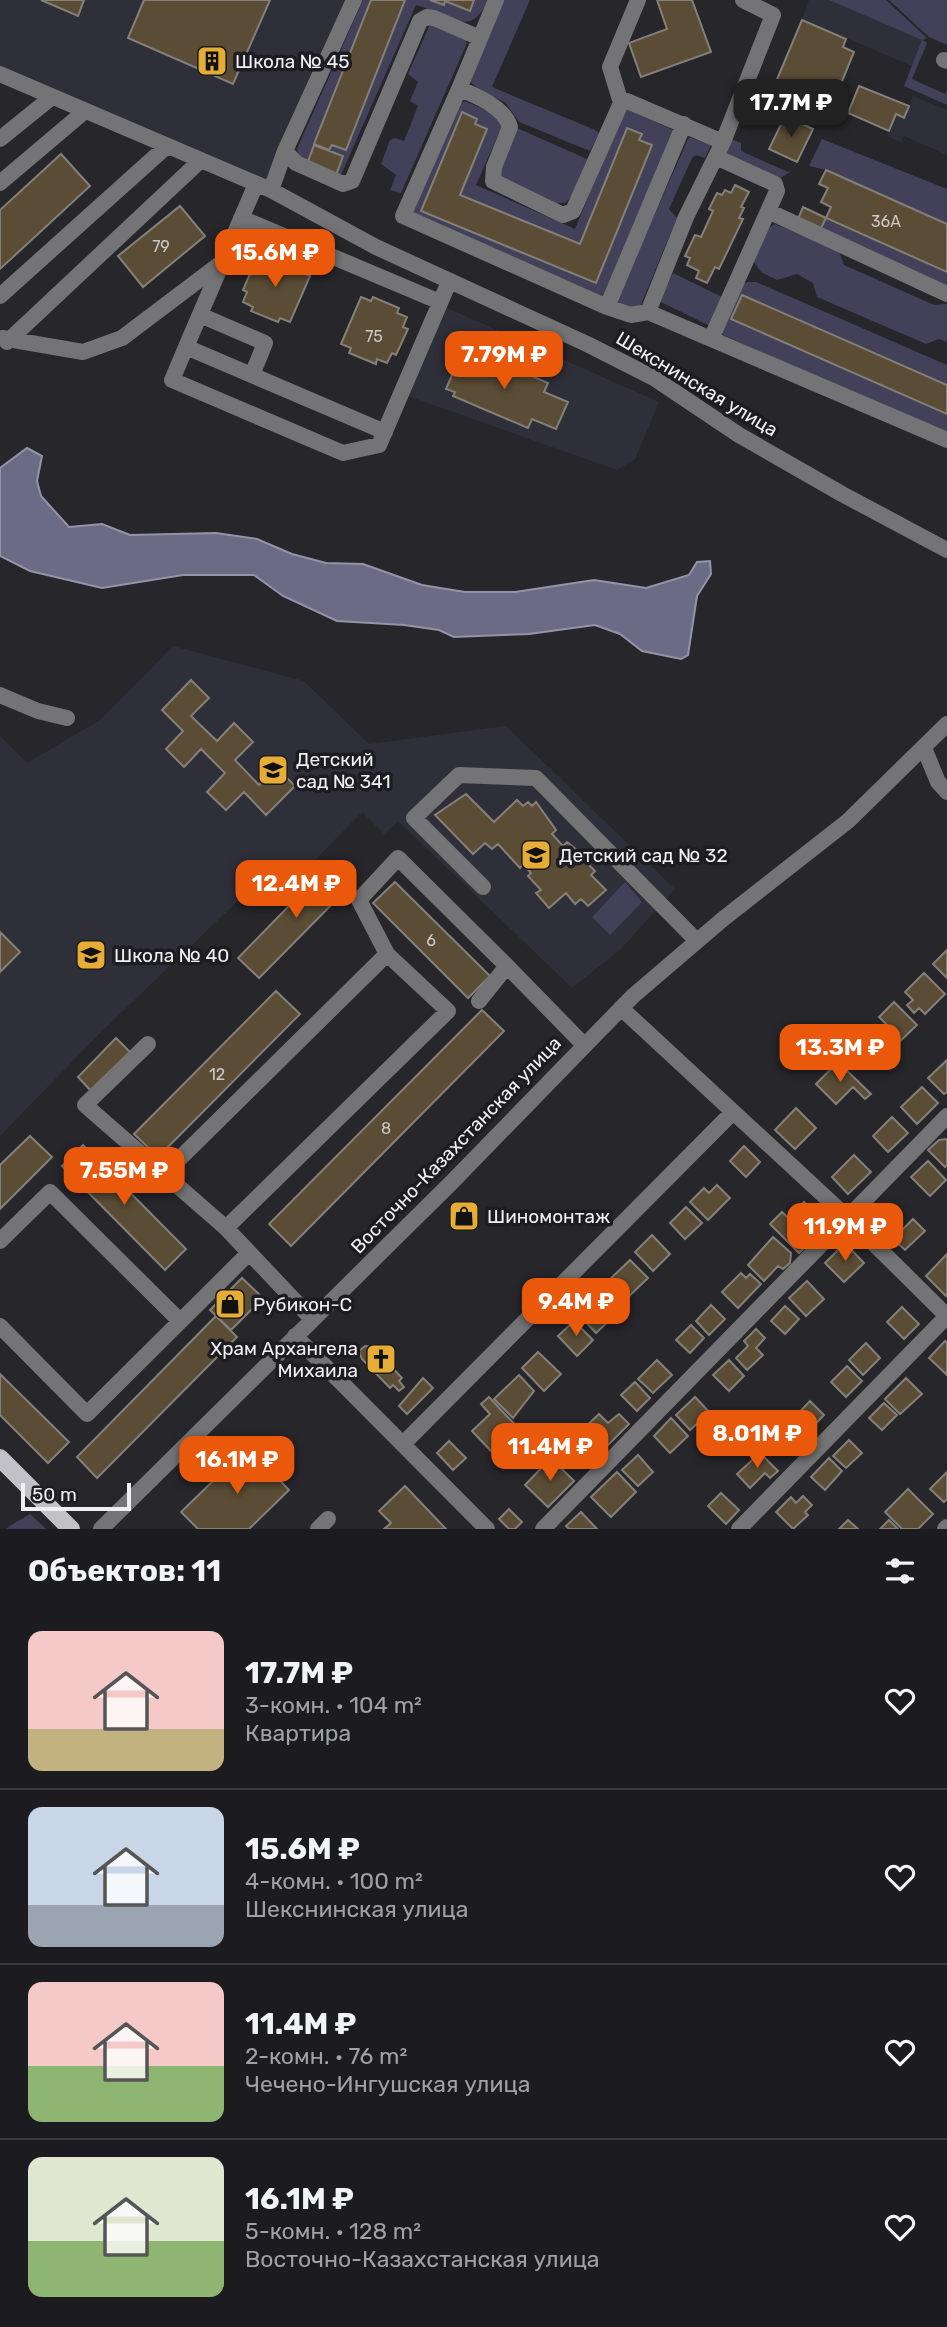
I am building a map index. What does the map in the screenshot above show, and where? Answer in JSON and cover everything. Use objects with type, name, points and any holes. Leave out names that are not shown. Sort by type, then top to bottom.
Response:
[{"type":"main road","points":[[0,1458],[71,1529]]},
{"type":"street","points":[[355,0],[285,151],[242,218],[172,380],[343,453],[379,444],[449,282]]},
{"type":"street","points":[[496,0],[459,89],[498,110],[509,121],[510,127],[494,167],[493,181],[563,215],[573,211],[621,103],[610,67],[638,0]]},
{"type":"street","points":[[648,312],[686,217],[720,149],[774,15],[743,0]]},
{"type":"street","points":[[285,151],[296,163],[343,184],[352,181],[420,21],[427,16],[480,38]]},
{"type":"street","name":"Шекснинская улица","points":[[0,74],[263,187],[340,229],[449,282],[587,344],[654,378],[738,435],[947,550]]},
{"type":"street","name":"Шекснинская улица","points":[[459,89],[403,216],[607,307],[631,315],[648,312],[947,440]]},
{"type":"street","points":[[0,139],[52,97]]},
{"type":"street","points":[[621,103],[627,101],[684,124],[775,184],[777,191],[711,339]]},
{"type":"street","points":[[0,183],[85,111]]},
{"type":"street","points":[[607,307],[684,124]]},
{"type":"street","points":[[0,296],[167,146]]},
{"type":"street","points":[[3,340],[201,160]]},
{"type":"street","points":[[768,211],[947,294]]},
{"type":"street","points":[[242,218],[440,302]]},
{"type":"street","points":[[3,340],[83,352],[122,338],[222,263]]},
{"type":"street","points":[[200,315],[265,343],[252,375]]},
{"type":"street","points":[[186,347],[385,432]]},
{"type":"street","points":[[0,695],[38,711],[67,718]]},
{"type":"street","name":"Восточно-Казахстанская улица","points":[[101,1529],[451,1184],[583,1044],[697,941],[848,821],[947,724]]},
{"type":"street","points":[[924,748],[938,782],[947,792]]},
{"type":"street","points":[[483,887],[414,818],[459,775],[536,778],[697,941]]},
{"type":"street","points":[[226,1228],[448,1010],[387,954],[359,900],[398,858],[583,1044]]},
{"type":"street","points":[[163,1175],[387,954]]},
{"type":"street","points":[[479,1001],[508,967]]},
{"type":"street","points":[[621,1008],[848,1218],[947,1316],[739,1529]]},
{"type":"street","points":[[148,1044],[85,1105],[226,1228],[312,1319]]},
{"type":"street","points":[[403,1444],[733,1112]]},
{"type":"street","points":[[544,1529],[947,1116]]},
{"type":"street","points":[[0,1241],[50,1192],[179,1320]]},
{"type":"street","points":[[0,1326],[87,1414],[249,1253]]},
{"type":"street","points":[[295,1336],[487,1529]]},
{"type":"shaded area","points":[[0,0],[354,0],[271,190],[0,72]]},
{"type":"shaded area","points":[[363,0],[488,0],[474,19],[465,22],[416,5],[340,177],[299,156],[297,149]]},
{"type":"shaded area","points":[[504,0],[530,0],[492,87],[595,130],[599,133],[590,151],[519,122],[505,102],[479,90],[470,81]]},
{"type":"shaded area","points":[[809,0],[829,0],[923,40],[912,66],[802,19]]},
{"type":"shaded area","points":[[829,0],[886,0],[927,38],[923,40],[927,43],[912,79],[945,94],[947,90],[947,105],[904,86],[922,40]]},
{"type":"shaded area","points":[[889,0],[947,0],[947,45],[929,37]]},
{"type":"shaded area","points":[[431,22],[464,37],[467,43],[401,193],[390,190],[396,175],[381,164],[390,140],[395,138],[404,141],[418,106],[410,101],[418,82],[408,74]]},
{"type":"shaded area","points":[[913,96],[947,110],[947,155],[904,136],[901,142],[888,137],[897,116],[905,119]]},
{"type":"shaded area","points":[[465,101],[494,114],[503,124],[476,185],[575,229],[622,114],[627,109],[675,131],[605,295],[600,298],[415,215],[413,210],[458,105]]},
{"type":"shaded area","points":[[517,128],[587,159],[572,196],[565,203],[557,203],[501,177],[501,163]]},
{"type":"shaded area","points":[[689,137],[711,145],[705,158],[696,155],[692,158],[669,209],[677,218],[639,309],[615,304]]},
{"type":"shaded area","points":[[731,139],[741,143],[741,151],[788,172],[793,170],[779,179],[732,160],[726,153]]},
{"type":"shaded area","points":[[822,139],[947,189],[947,224],[826,170],[809,166]]},
{"type":"shaded area","points":[[825,219],[947,272],[947,288],[820,230]]},
{"type":"shaded area","points":[[775,224],[838,249],[844,265],[934,305],[947,304],[947,342],[939,339],[926,344],[817,297],[813,283],[797,274],[777,280],[761,272],[754,262],[767,229]]},
{"type":"shaded area","points":[[673,273],[724,298],[710,326],[659,301]]},
{"type":"shaded area","points":[[756,282],[947,365],[947,434],[723,335],[720,330],[740,286]]},
{"type":"shaded area","points":[[445,307],[659,402],[635,459],[617,470],[408,396]]},
{"type":"shaded area","points":[[27,448],[42,456],[37,481],[41,496],[69,527],[102,524],[130,535],[216,533],[257,539],[292,554],[326,563],[363,564],[422,585],[465,592],[515,592],[594,580],[646,588],[689,575],[697,562],[710,561],[711,574],[697,596],[688,655],[681,659],[642,651],[620,634],[595,625],[529,634],[454,637],[439,630],[404,625],[337,621],[283,596],[254,575],[183,575],[102,588],[30,571],[0,556],[0,468]]},
{"type":"shaded area","points":[[173,646],[304,681],[369,744],[506,726],[675,889],[621,949],[572,988],[398,821],[384,834],[362,812],[280,896],[261,879],[101,1032],[0,1136],[0,736],[27,763],[100,720]]},
{"type":"shaded area","points":[[625,882],[642,902],[610,935],[592,917]]},
{"type":"shaded area","points":[[30,1514],[46,1529],[7,1529],[8,1527]]},
{"type":"building","points":[[41,0],[84,0],[78,16]]},
{"type":"building","name":"Школа № 45","points":[[144,0],[270,0],[233,84],[128,38]]},
{"type":"building","points":[[371,0],[405,0],[346,150],[332,145],[329,150],[314,144]]},
{"type":"building","points":[[430,0],[474,0],[470,11],[445,1],[444,5]]},
{"type":"building","points":[[657,0],[692,0],[711,52],[641,77],[629,43],[667,29]]},
{"type":"building","points":[[802,20],[846,39],[843,47],[854,52],[831,108],[775,84]]},
{"type":"building","points":[[859,86],[909,106],[904,118],[896,114],[889,131],[848,113]]},
{"type":"building","points":[[462,112],[477,119],[475,124],[487,129],[460,195],[580,244],[627,128],[642,134],[639,140],[652,145],[596,283],[421,211]]},
{"type":"building","points":[[785,116],[813,129],[797,162],[769,149]]},
{"type":"building","points":[[314,145],[343,156],[335,178],[306,167]]},
{"type":"building","points":[[61,154],[90,186],[0,269],[0,210]]},
{"type":"building","points":[[826,170],[947,224],[947,272],[826,218],[831,207],[821,202],[828,188],[819,184]]},
{"type":"building","points":[[735,185],[749,192],[741,207],[744,208],[739,218],[743,219],[719,269],[715,267],[707,283],[696,278],[699,271],[687,265],[690,258],[685,256],[695,235],[701,237],[713,211],[709,209],[717,193],[722,195],[725,190],[731,193]]},
{"type":"building","points":[[180,206],[205,236],[143,287],[118,256]]},
{"type":"building","points":[[803,207],[826,218],[820,230],[798,219]]},
{"type":"building","points":[[263,256],[273,260],[275,256],[301,267],[299,271],[310,276],[290,322],[280,318],[278,322],[251,311],[253,307],[243,302],[247,292],[243,290],[254,264],[259,266]]},
{"type":"building","points":[[742,295],[947,385],[947,414],[731,319]]},
{"type":"building","points":[[361,297],[371,301],[373,297],[399,308],[397,313],[407,317],[403,327],[408,329],[396,355],[392,353],[387,363],[377,359],[376,364],[349,353],[351,348],[341,344]]},
{"type":"building","points":[[464,347],[548,383],[544,392],[568,402],[556,429],[532,419],[528,428],[453,396],[455,392],[446,389]]},
{"type":"building","points":[[191,680],[209,698],[191,716],[217,741],[234,723],[253,742],[235,760],[259,785],[276,767],[295,786],[266,815],[244,792],[226,810],[207,792],[225,773],[201,749],[184,767],[166,749],[183,731],[162,710]]},
{"type":"building","points":[[466,794],[494,822],[517,800],[523,806],[528,802],[532,806],[536,802],[556,830],[552,834],[563,846],[567,842],[592,862],[589,865],[595,871],[591,875],[606,890],[588,906],[581,899],[575,904],[566,893],[549,908],[536,893],[541,890],[528,876],[531,873],[523,864],[520,868],[498,844],[492,849],[485,843],[473,854],[435,815]]},
{"type":"building","points":[[332,862],[353,883],[259,978],[238,958]]},
{"type":"building","points":[[395,882],[490,976],[468,998],[373,903]]},
{"type":"building","points":[[0,932],[20,952],[0,972]]},
{"type":"building","points":[[947,950],[947,978],[933,964]]},
{"type":"building","points":[[924,973],[945,994],[925,1014],[919,1008],[914,1013],[907,1005],[913,1000],[905,992]]},
{"type":"building","points":[[276,991],[300,1014],[158,1157],[134,1134]]},
{"type":"building","points":[[894,1002],[917,1025],[896,1045],[884,1033],[890,1028],[879,1017]]},
{"type":"building","points":[[482,1010],[504,1031],[291,1246],[269,1224]]},
{"type":"building","points":[[869,1031],[890,1052],[875,1067],[854,1046]]},
{"type":"building","points":[[116,1038],[130,1052],[91,1091],[78,1077]]},
{"type":"building","points":[[947,1060],[947,1092],[944,1094],[928,1078]]},
{"type":"building","points":[[838,1062],[871,1094],[865,1099],[853,1087],[836,1104],[816,1084]]},
{"type":"building","points":[[922,1087],[938,1103],[917,1124],[901,1107]]},
{"type":"building","points":[[796,1108],[816,1128],[795,1149],[775,1130]]},
{"type":"building","points":[[892,1117],[908,1133],[888,1152],[873,1136]]},
{"type":"building","points":[[30,1136],[52,1157],[0,1209],[0,1165]]},
{"type":"building","points":[[947,1139],[945,1167],[928,1150],[939,1140]]},
{"type":"building","points":[[83,1145],[186,1249],[165,1270],[62,1166]]},
{"type":"building","points":[[744,1146],[760,1162],[746,1177],[730,1161]]},
{"type":"building","points":[[854,1155],[871,1172],[848,1194],[832,1177]]},
{"type":"building","points":[[928,1161],[946,1180],[930,1196],[911,1177]]},
{"type":"building","points":[[717,1185],[730,1198],[708,1220],[690,1202],[704,1188],[709,1193]]},
{"type":"building","points":[[804,1202],[827,1225],[799,1253],[770,1224],[782,1212],[788,1218]]},
{"type":"building","points":[[686,1207],[702,1223],[685,1239],[670,1223]]},
{"type":"building","points":[[913,1219],[925,1231],[905,1250],[893,1239]]},
{"type":"building","points":[[652,1235],[670,1254],[653,1271],[635,1252]]},
{"type":"building","points":[[773,1237],[791,1253],[790,1263],[783,1269],[778,1266],[764,1281],[748,1265]]},
{"type":"building","points":[[845,1243],[864,1263],[844,1282],[825,1263]]},
{"type":"building","points":[[947,1254],[947,1295],[946,1296],[926,1276]]},
{"type":"building","points":[[630,1260],[648,1278],[624,1301],[606,1283]]},
{"type":"building","points":[[741,1273],[746,1278],[750,1274],[761,1284],[738,1308],[722,1292]]},
{"type":"building","points":[[242,1278],[263,1298],[231,1330],[210,1310]]},
{"type":"building","points":[[807,1281],[824,1299],[806,1316],[789,1298]]},
{"type":"building","points":[[595,1299],[613,1317],[596,1333],[579,1315]]},
{"type":"building","points":[[711,1305],[725,1319],[709,1335],[696,1321]]},
{"type":"building","points":[[785,1306],[799,1319],[785,1334],[771,1321]]},
{"type":"building","points":[[902,1307],[919,1324],[904,1339],[887,1322]]},
{"type":"building","points":[[216,1316],[237,1337],[97,1478],[77,1457]]},
{"type":"building","points":[[574,1321],[593,1340],[577,1356],[558,1336]]},
{"type":"building","points":[[691,1325],[704,1338],[690,1353],[676,1340]]},
{"type":"building","points":[[756,1329],[765,1338],[756,1348],[763,1355],[747,1370],[736,1358],[748,1346],[744,1341]]},
{"type":"building","points":[[947,1342],[947,1375],[929,1358]]},
{"type":"building","points":[[866,1343],[880,1358],[863,1375],[849,1360]]},
{"type":"building","points":[[365,1346],[373,1347],[402,1378],[399,1381],[404,1387],[399,1391],[393,1385],[390,1388],[362,1359],[359,1351]]},
{"type":"building","points":[[538,1352],[561,1374],[544,1391],[522,1368]]},
{"type":"building","points":[[657,1360],[672,1375],[653,1393],[638,1379]]},
{"type":"building","points":[[729,1360],[744,1376],[729,1391],[713,1375]]},
{"type":"building","points":[[847,1366],[862,1381],[846,1397],[831,1382]]},
{"type":"building","points":[[0,1374],[69,1442],[48,1463],[0,1415]]},
{"type":"building","points":[[519,1375],[534,1391],[513,1418],[494,1399]]},
{"type":"building","points":[[423,1378],[433,1388],[407,1414],[399,1406]]},
{"type":"building","points":[[906,1378],[922,1394],[900,1414],[885,1399]]},
{"type":"building","points":[[635,1382],[650,1398],[637,1411],[621,1395]]},
{"type":"building","points":[[489,1397],[518,1428],[492,1452],[472,1431],[490,1414],[481,1404]]},
{"type":"building","points":[[695,1397],[713,1416],[702,1426],[699,1422],[690,1430],[676,1415]]},
{"type":"building","points":[[810,1401],[824,1415],[807,1433],[793,1419]]},
{"type":"building","points":[[884,1403],[897,1415],[882,1430],[869,1418]]},
{"type":"building","points":[[599,1414],[608,1423],[619,1414],[629,1424],[601,1452],[581,1431]]},
{"type":"building","points":[[671,1418],[688,1436],[670,1453],[654,1436]]},
{"type":"building","points":[[789,1424],[804,1439],[788,1454],[774,1439]]},
{"type":"building","points":[[580,1437],[594,1452],[580,1465],[566,1450]]},
{"type":"building","points":[[849,1440],[862,1453],[846,1468],[833,1456]]},
{"type":"building","points":[[449,1441],[466,1458],[453,1470],[437,1453]]},
{"type":"building","points":[[248,1447],[289,1490],[249,1529],[198,1529],[181,1512]]},
{"type":"building","points":[[760,1453],[778,1471],[770,1478],[765,1473],[750,1488],[737,1474]]},
{"type":"building","points":[[638,1455],[653,1472],[638,1486],[622,1470]]},
{"type":"building","points":[[551,1458],[574,1481],[548,1507],[525,1485]]},
{"type":"building","points":[[829,1458],[842,1471],[825,1490],[811,1477]]},
{"type":"building","points":[[617,1472],[636,1492],[611,1517],[591,1497]]},
{"type":"building","points":[[947,1472],[947,1499],[944,1502],[930,1489]]},
{"type":"building","points":[[405,1486],[446,1529],[384,1529],[391,1523],[379,1511]]},
{"type":"building","points":[[908,1489],[933,1514],[918,1529],[902,1529],[885,1512]]},
{"type":"building","points":[[721,1493],[739,1510],[726,1524],[708,1506]]},
{"type":"building","points":[[803,1496],[812,1505],[805,1512],[808,1515],[793,1529],[776,1512],[791,1497],[796,1503]]},
{"type":"building","points":[[509,1509],[522,1522],[515,1529],[509,1529],[499,1519]]},
{"type":"building","points":[[581,1512],[597,1529],[569,1529],[566,1526]]},
{"type":"building","points":[[848,1520],[858,1529],[839,1529]]},
{"type":"building","points":[[889,1520],[898,1529],[880,1529]]},
{"type":"place","name":"Школа № 45","points":[[212,61]]},
{"type":"place","name":"Детский сад № 341","points":[[273,770]]},
{"type":"place","name":"Детский сад № 32","points":[[536,855]]},
{"type":"place","name":"Школа № 40","points":[[91,955]]},
{"type":"place","name":"Шиномонтаж","points":[[464,1216]]},
{"type":"place","name":"Рубикон-С","points":[[230,1304]]},
{"type":"place","name":"Храм Архангела Михаила","points":[[381,1359]]}]
